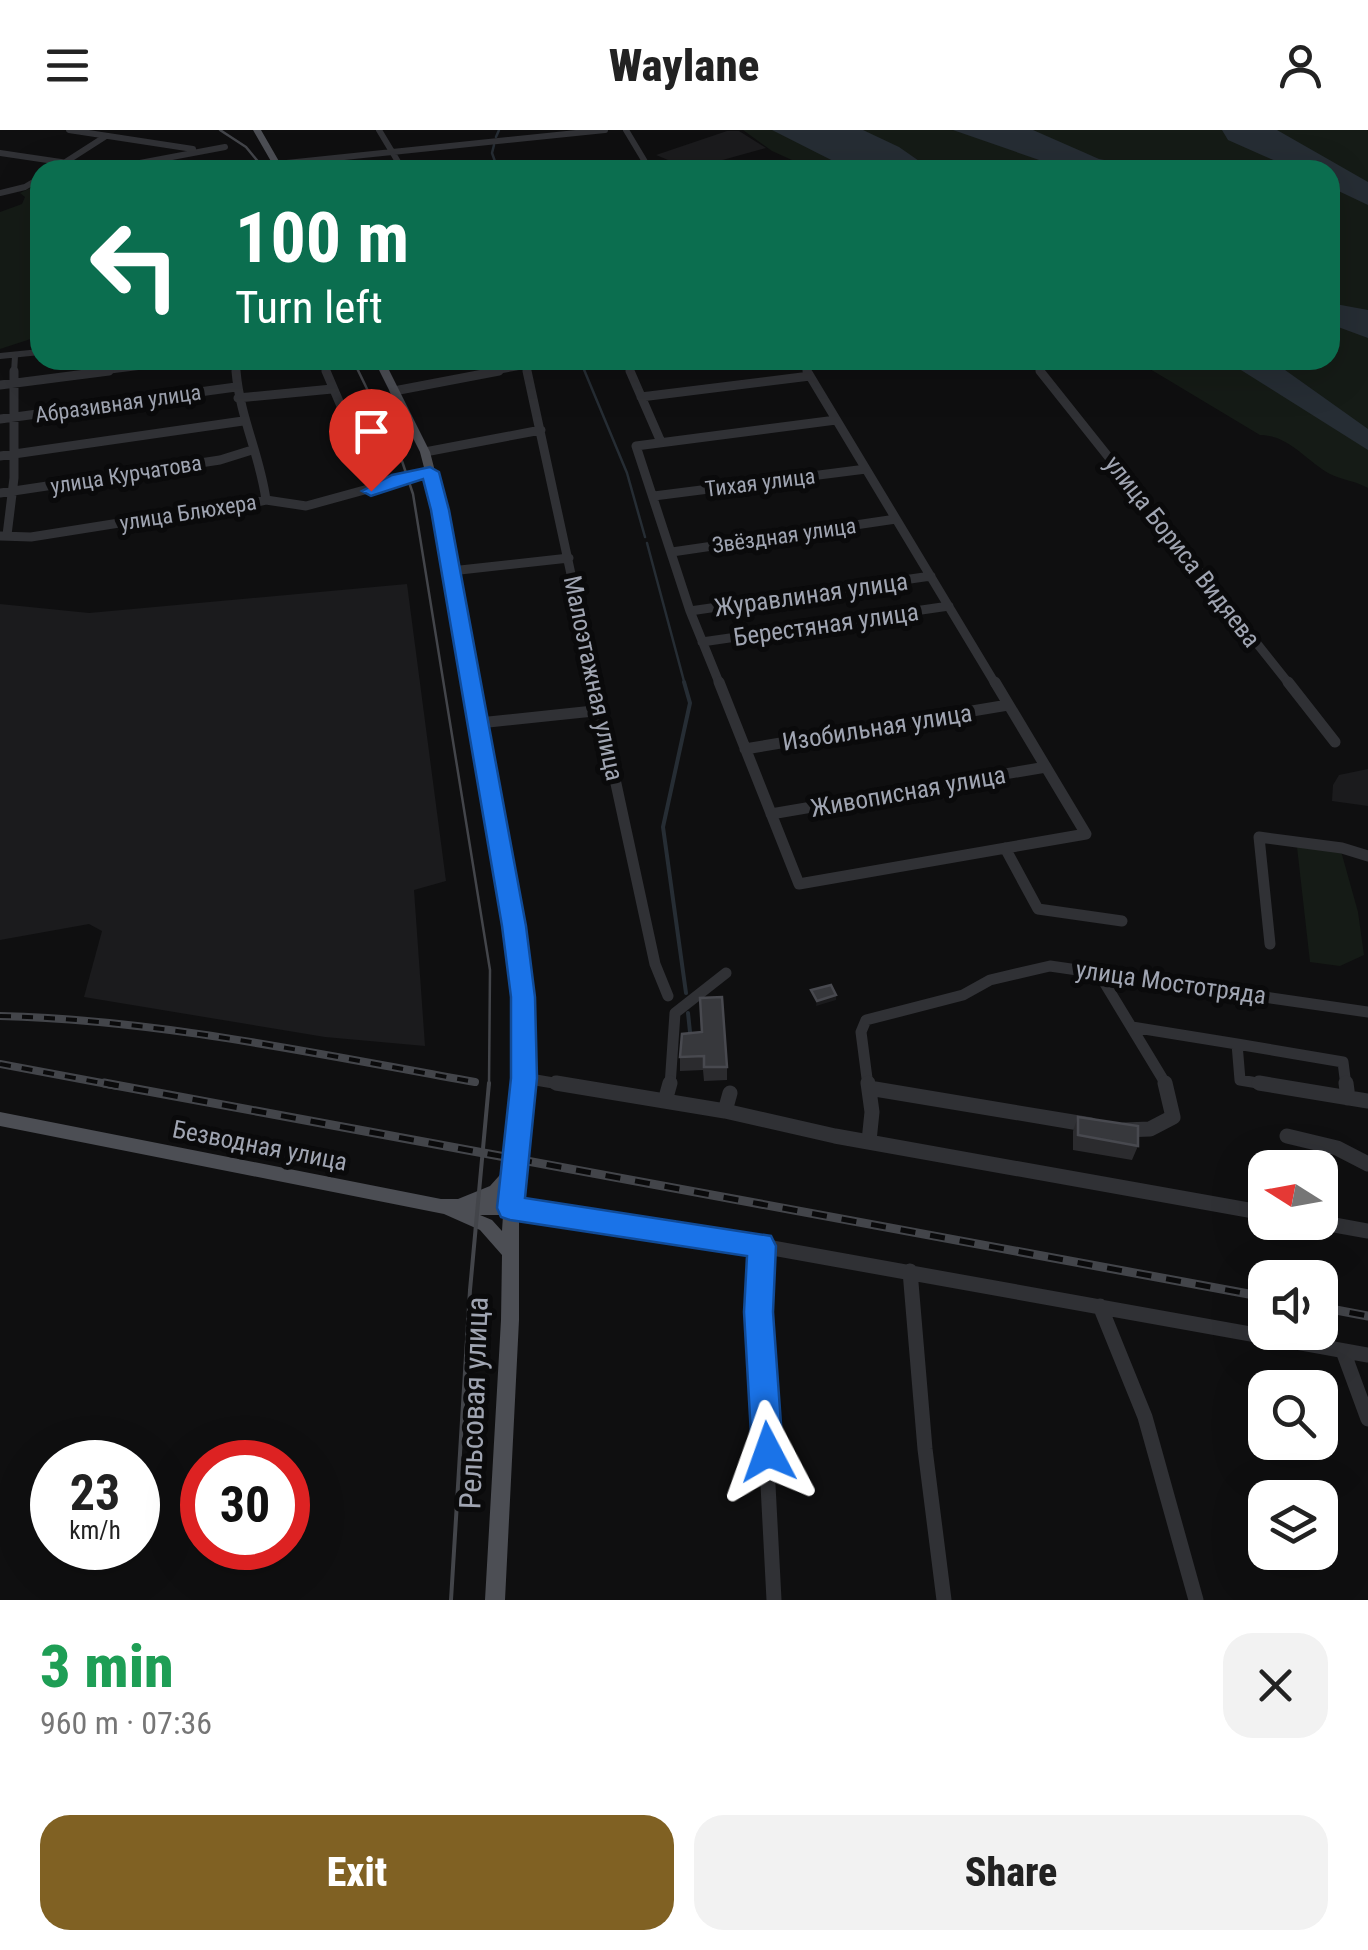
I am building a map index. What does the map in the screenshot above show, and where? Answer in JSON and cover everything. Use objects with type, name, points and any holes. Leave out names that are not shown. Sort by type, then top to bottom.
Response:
[{"type":"main road","points":[[257,130],[275,160]]},
{"type":"main road","name":"Рельсовая улица","points":[[383,370],[425,452],[430,472],[479,723],[520,964],[524,1078],[510,1208],[495,1600]]},
{"type":"main road","name":"Безводная улица","points":[[0,1119],[441,1206],[510,1208]]},
{"type":"main road","points":[[441,1206],[488,1196],[513,1171]]},
{"type":"main road","points":[[441,1206],[486,1226],[510,1252]]},
{"type":"street","points":[[69,130],[203,151]]},
{"type":"street","points":[[378,130],[396,160]]},
{"type":"street","points":[[456,130],[466,143]]},
{"type":"street","points":[[541,130],[559,130]]},
{"type":"street","points":[[325,160],[605,130]]},
{"type":"street","points":[[626,130],[644,160]]},
{"type":"street","points":[[69,160],[106,136]]},
{"type":"street","points":[[153,160],[226,147]]},
{"type":"street","points":[[0,153],[40,160]]},
{"type":"street","points":[[0,193],[30,184]]},
{"type":"street","points":[[0,356],[30,354]]},
{"type":"street","points":[[4,536],[16,491],[12,454],[15,356]]},
{"type":"street","points":[[0,386],[119,370]]},
{"type":"street","points":[[235,370],[252,450],[262,460],[266,500]]},
{"type":"street","points":[[324,370],[370,474],[385,485]]},
{"type":"street","points":[[394,391],[491,370]]},
{"type":"street","name":"Малоэтажная улица","points":[[525,370],[655,964],[668,996]]},
{"type":"street","points":[[630,370],[662,442]]},
{"type":"street","points":[[806,370],[1086,834],[799,884],[690,611],[636,446],[836,420]]},
{"type":"street","name":"улица Бориса Видяева","points":[[1039,370],[1335,742]]},
{"type":"street","points":[[642,397],[810,376]]},
{"type":"street","name":"Абразивная улица","points":[[0,419],[236,387]]},
{"type":"street","points":[[238,398],[332,390]]},
{"type":"street","points":[[0,456],[244,421]]},
{"type":"street","points":[[425,452],[541,430]]},
{"type":"street","name":"улица Курчатова","points":[[0,493],[220,460],[252,450]]},
{"type":"street","name":"Тихая улица","points":[[654,496],[866,468]]},
{"type":"street","name":"улица Блюхера","points":[[4,536],[31,537],[156,517],[194,516],[266,500],[306,506],[430,472]]},
{"type":"street","name":"Звёздная улица","points":[[672,552],[896,519]]},
{"type":"street","points":[[451,571],[569,558]]},
{"type":"street","name":"Журавлиная улица","points":[[690,611],[931,576]]},
{"type":"street","name":"Берестяная улица","points":[[702,642],[949,606]]},
{"type":"street","name":"Изобильная улица","points":[[745,748],[1008,705]]},
{"type":"street","points":[[479,723],[602,710]]},
{"type":"street","name":"Живописная улица","points":[[771,814],[1046,767]]},
{"type":"street","points":[[1270,944],[1259,836],[1366,854]]},
{"type":"street","points":[[1004,848],[1038,908],[1122,921]]},
{"type":"street","name":"улица Мостотряда","points":[[869,1141],[872,1112],[861,1032],[866,1020],[963,995],[990,980],[1063,966],[1368,1012]]},
{"type":"street","points":[[868,1088],[1142,1132],[1173,1116],[1174,1104],[1170,1091],[1098,972]]},
{"type":"street","points":[[666,1101],[675,1013],[726,973]]},
{"type":"street","points":[[1132,1027],[1344,1062],[1348,1098]]},
{"type":"street","points":[[1237,1044],[1240,1080],[1368,1101]]},
{"type":"street","points":[[524,1078],[725,1110],[869,1141],[1248,1210]]},
{"type":"street","points":[[725,1110],[730,1093]]},
{"type":"street","points":[[1286,1136],[1337,1148],[1368,1164]]},
{"type":"street","points":[[510,1208],[910,1271],[1368,1355]]},
{"type":"street","points":[[1338,1226],[1368,1231]]},
{"type":"street","points":[[762,1246],[759,1312],[774,1600]]},
{"type":"street","points":[[910,1271],[924,1449],[944,1600]]},
{"type":"street","points":[[1100,1306],[1145,1416],[1196,1600]]},
{"type":"street","points":[[1344,1351],[1368,1419]]},
{"type":"shaded area","points":[[743,130],[1368,130],[1368,488],[1330,474],[1289,444],[1260,435],[1152,370],[1340,370],[1340,160],[792,160]]},
{"type":"shaded area","points":[[772,130],[863,130],[918,160],[831,160]]},
{"type":"shaded area","points":[[953,130],[1033,130],[1105,160],[1039,160]]},
{"type":"shaded area","points":[[1222,130],[1277,130],[1330,160],[1273,160],[1228,140]]},
{"type":"shaded area","points":[[727,131],[739,131],[766,148],[723,160],[668,160],[656,155]]},
{"type":"shaded area","points":[[1340,166],[1368,182],[1368,205],[1340,192]]},
{"type":"shaded area","points":[[30,188],[30,339],[0,349],[0,212],[22,204],[25,197],[20,193]]},
{"type":"shaded area","points":[[1340,305],[1368,310],[1368,338],[1340,328]]},
{"type":"shaded area","points":[[1241,370],[1285,370],[1368,429],[1368,450]]},
{"type":"shaded area","points":[[407,584],[446,881],[414,890],[425,1046],[325,1037],[84,997],[102,931],[89,924],[0,940],[0,604],[89,613]]},
{"type":"shaded area","points":[[1368,769],[1368,806],[1332,801],[1333,785],[1339,775]]},
{"type":"shaded area","points":[[1297,847],[1341,851],[1358,912],[1364,955],[1340,966],[1310,962]]},
{"type":"building","points":[[831,985],[836,995],[817,1001],[811,990]]},
{"type":"building","points":[[722,997],[727,1067],[704,1067],[704,1056],[680,1057],[682,1034],[702,1032],[700,998]]},
{"type":"building","points":[[1078,1117],[1138,1126],[1138,1146],[1078,1135]]},
{"type":"waterway","points":[[496,137],[499,130]]},
{"type":"waterway","points":[[494,145],[494,160]]},
{"type":"waterway","points":[[584,370],[627,473],[645,537]]},
{"type":"waterway","points":[[647,543],[685,685]]},
{"type":"waterway","points":[[684,682],[690,703],[663,827],[686,993]]},
{"type":"waterway","points":[[688,1013],[690,1032]]},
{"type":"tram line","points":[[220,130],[246,147],[257,160]]},
{"type":"tram line","points":[[358,370],[402,461],[413,494],[490,970],[489,1086]]},
{"type":"tram line","points":[[451,1600],[470,1290],[489,1083]]},
{"type":"railway","points":[[0,1016],[179,1031],[475,1082]]},
{"type":"railway","points":[[0,1064],[118,1086]]},
{"type":"railway","points":[[104,1083],[1248,1294]]},
{"type":"railway","points":[[1338,1310],[1368,1316]]},
{"type":"route","points":[[371,491],[398,478],[430,472],[440,510],[514,926],[523,997],[524,1078],[510,1208],[762,1246],[759,1312],[768,1452]]}]
